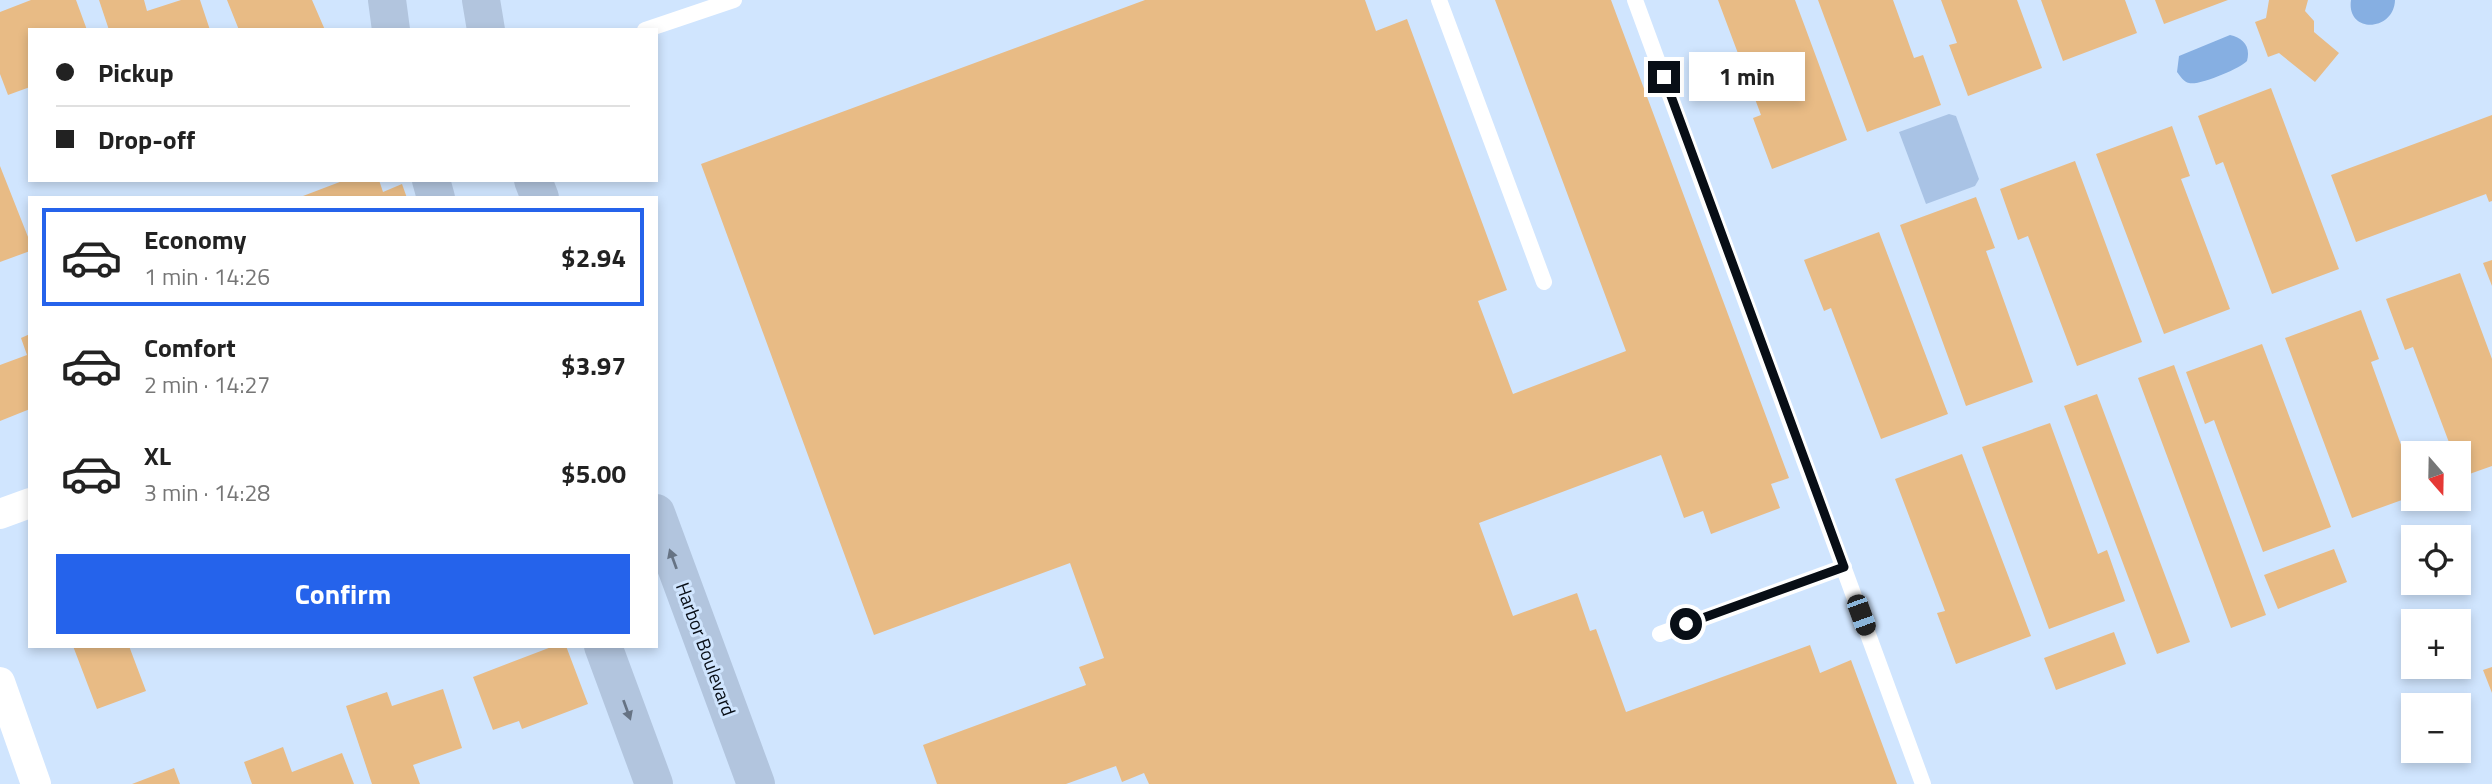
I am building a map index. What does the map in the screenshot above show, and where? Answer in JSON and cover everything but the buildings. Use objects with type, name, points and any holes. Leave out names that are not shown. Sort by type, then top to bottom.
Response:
[{"type":"main road","points":[[387,0],[391,28]]},
{"type":"main road","name":"Harbor Boulevard","points":[[658,518],[756,784]]},
{"type":"main road","points":[[604,648],[654,784]]},
{"type":"street","points":[[0,514],[28,504]]},
{"type":"street","points":[[0,682],[36,784]]},
{"type":"lane","points":[[651,28],[734,0]]},
{"type":"lane","points":[[1439,0],[1544,282]]},
{"type":"lane","points":[[1635,0],[1923,784]]},
{"type":"lane","points":[[1660,634],[1844,567]]},
{"type":"shaded area","points":[[2351,0],[2395,0],[2393,11],[2387,18],[2371,25],[2356,19],[2351,11]]},
{"type":"shaded area","points":[[2230,35],[2245,44],[2248,51],[2247,61],[2229,72],[2201,82],[2189,83],[2182,79],[2177,72],[2179,56]]},
{"type":"shaded area","points":[[1949,114],[1956,116],[1979,179],[1975,186],[1926,204],[1899,132]]},
{"type":"route","points":[[1664,77],[1844,567],[1686,624]]}]
